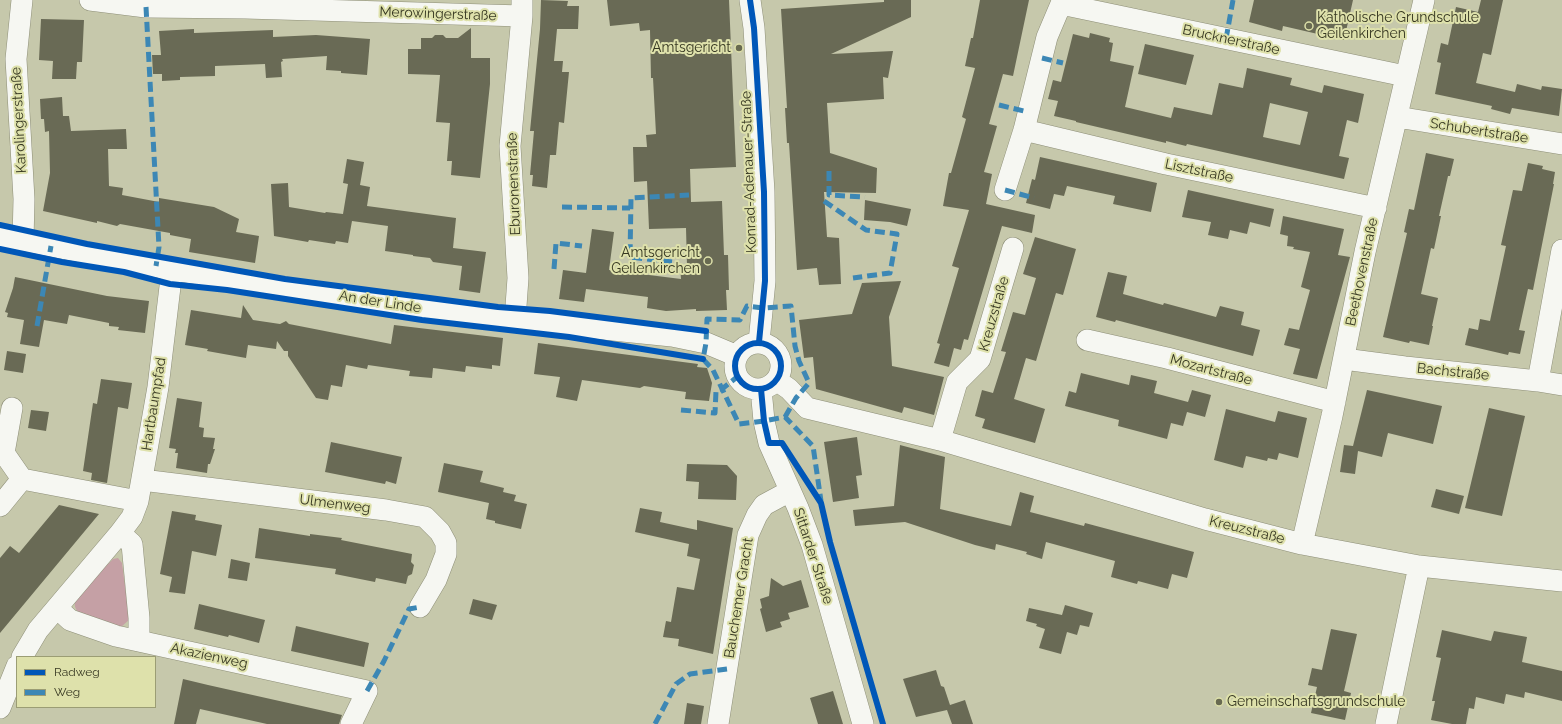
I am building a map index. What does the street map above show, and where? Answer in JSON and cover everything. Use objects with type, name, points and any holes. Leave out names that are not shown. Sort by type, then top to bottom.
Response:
[{"type":"street","name":"Karolingerstraße","points":[[22,0],[16,59],[24,199],[23,241]]},
{"type":"street","name":"Merowingerstraße","points":[[90,0],[146,7],[246,4],[522,8]]},
{"type":"street","name":"Konrad-Adenauer-Straße","points":[[750,0],[754,28],[764,192],[765,281],[759,342]]},
{"type":"street","name":"Beethovenstraße","points":[[1302,544],[1320,473],[1405,76],[1424,0]]},
{"type":"street","points":[[1005,190],[1024,130],[1047,37],[1061,2]]},
{"type":"street","name":"Brucknerstraße","points":[[1061,2],[1405,76]]},
{"type":"street","name":"Eburonenstraße","points":[[515,320],[518,278],[510,146],[522,8]]},
{"type":"street","name":"Schubertstraße","points":[[1396,117],[1562,144]]},
{"type":"street","name":"Lisztstraße","points":[[1024,130],[1166,164],[1376,208]]},
{"type":"street","name":"An der Linde","points":[[0,236],[172,270],[408,307],[515,320],[672,336],[706,343],[737,356]]},
{"type":"street","name":"Kreuzstraße","points":[[940,440],[957,382],[980,359],[1013,248]]},
{"type":"street","points":[[1538,381],[1562,250]]},
{"type":"street","name":"Hartbaumpfad","points":[[23,656],[38,630],[132,517],[138,501],[158,387],[172,270]]},
{"type":"street","name":"Mozartstraße","points":[[1087,340],[1167,358],[1335,402]]},
{"type":"street","points":[[759,342],[771,346],[779,356],[781,368],[769,385],[747,386],[737,377],[735,370],[737,356],[746,346],[759,342]]},
{"type":"street","name":"Bachstraße","points":[[1344,359],[1562,385]]},
{"type":"street","name":"Kreuzstraße","points":[[769,385],[789,389],[807,408],[940,440],[1205,519],[1302,544],[1420,566],[1562,581]]},
{"type":"street","name":"Sittarder Straße","points":[[769,385],[764,421],[768,442],[798,508],[812,545],[863,724]]},
{"type":"street","points":[[12,408],[4,453],[22,479],[138,501]]},
{"type":"street","points":[[0,506],[22,479]]},
{"type":"street","name":"Ulmenweg","points":[[142,480],[386,510],[425,517],[440,532],[446,543],[446,554],[436,580],[420,607]]},
{"type":"street","name":"Bauchemer Gracht","points":[[718,724],[748,535],[757,514],[764,505],[790,492]]},
{"type":"street","points":[[120,533],[132,544],[139,641]]},
{"type":"street","points":[[1386,724],[1420,566]]},
{"type":"street","name":"Akazienweg","points":[[57,608],[70,620],[116,636],[367,691],[351,724]]},
{"type":"street","points":[[0,706],[16,668]]},
{"type":"shaded area","points":[[118,558],[122,563],[129,616],[129,620],[121,627],[80,614],[76,609],[75,604],[80,591],[85,585],[113,559]]},
{"type":"building","points":[[541,0],[568,1],[567,6],[579,6],[578,29],[557,29],[554,61],[563,61],[562,72],[569,72],[564,123],[559,122],[556,155],[550,155],[547,188],[532,186],[533,175],[530,175],[534,131],[530,131],[540,29]]},
{"type":"building","points":[[607,0],[729,0],[736,167],[690,169],[691,202],[722,201],[724,255],[728,255],[729,290],[726,290],[727,310],[696,311],[696,309],[666,311],[647,308],[648,297],[586,289],[584,302],[559,299],[563,270],[586,273],[592,229],[614,232],[609,270],[681,279],[680,266],[687,266],[686,228],[649,229],[647,181],[634,182],[633,147],[647,147],[646,135],[656,134],[653,78],[651,78],[650,30],[640,31],[639,23],[610,26]]},
{"type":"building","points":[[884,0],[911,0],[911,17],[831,54],[893,51],[888,78],[883,77],[884,99],[827,103],[830,153],[877,168],[876,193],[824,192],[827,237],[839,238],[841,284],[819,285],[817,268],[797,270],[789,143],[787,143],[785,108],[787,108],[781,9],[884,2]]},
{"type":"building","points":[[980,0],[1029,0],[1013,76],[1003,74],[989,124],[997,126],[984,172],[992,174],[986,204],[1035,215],[1032,233],[1002,226],[968,340],[964,339],[961,350],[954,348],[949,367],[934,363],[940,344],[937,343],[959,268],[952,266],[969,210],[943,206],[949,173],[951,173],[966,119],[962,117],[975,68],[965,66],[971,38],[973,38]]},
{"type":"building","points":[[1254,0],[1353,0],[1344,40],[1283,26],[1282,31],[1249,22]]},
{"type":"building","points":[[1481,0],[1503,0],[1491,55],[1483,53],[1476,83],[1515,92],[1517,84],[1541,90],[1542,86],[1562,89],[1559,116],[1512,108],[1510,114],[1491,109],[1492,106],[1435,94],[1441,63],[1437,62],[1441,43],[1448,45],[1456,7],[1478,12]]},
{"type":"building","points":[[41,19],[84,20],[82,62],[77,62],[76,79],[52,79],[53,61],[39,60]]},
{"type":"building","points":[[471,28],[471,58],[490,58],[490,84],[480,178],[451,175],[452,161],[447,161],[450,123],[436,122],[440,75],[408,74],[408,49],[421,49],[421,38],[432,38],[435,35],[443,35],[446,38],[458,38]]},
{"type":"building","points":[[194,29],[194,33],[273,30],[273,37],[316,35],[370,39],[367,75],[326,70],[327,56],[282,59],[282,77],[266,78],[265,64],[215,66],[215,76],[180,77],[180,80],[162,81],[162,74],[153,74],[152,55],[161,55],[159,31]]},
{"type":"building","points":[[1090,33],[1110,38],[1109,42],[1113,43],[1110,61],[1134,66],[1125,107],[1171,118],[1174,107],[1212,115],[1219,83],[1243,88],[1247,68],[1292,78],[1290,85],[1322,93],[1324,85],[1364,94],[1358,123],[1347,120],[1339,156],[1349,158],[1344,179],[1187,144],[1186,146],[1166,141],[1166,143],[1054,116],[1058,101],[1048,99],[1053,80],[1061,82],[1073,34],[1089,38]],"holes":[[[1270,103],[1308,112],[1300,145],[1263,137]]]},
{"type":"building","points":[[1145,44],[1194,55],[1186,85],[1138,74]]},
{"type":"building","points":[[62,97],[63,116],[69,116],[71,131],[126,129],[127,149],[108,149],[109,186],[123,188],[122,195],[159,202],[159,198],[214,207],[239,219],[236,232],[259,236],[255,263],[189,252],[191,239],[170,235],[170,233],[120,224],[117,226],[97,221],[97,223],[43,211],[50,173],[49,131],[45,132],[44,119],[41,119],[40,99]]},
{"type":"building","points":[[1426,153],[1454,159],[1450,176],[1448,176],[1439,216],[1441,216],[1434,249],[1431,248],[1421,294],[1438,298],[1429,345],[1410,341],[1409,343],[1383,337],[1407,233],[1404,232],[1409,209],[1414,210]]},
{"type":"building","points":[[1040,157],[1157,183],[1151,212],[1113,204],[1115,196],[1067,186],[1064,196],[1054,194],[1050,209],[1026,203],[1032,179],[1035,180]]},
{"type":"building","points":[[347,159],[364,162],[360,185],[370,187],[367,206],[456,218],[453,248],[486,252],[480,293],[459,290],[462,266],[433,262],[430,258],[385,251],[388,226],[352,221],[348,243],[336,241],[335,244],[309,240],[308,242],[274,236],[271,184],[288,183],[289,207],[325,213],[343,214],[348,184],[343,183]]},
{"type":"building","points":[[1528,163],[1543,166],[1542,169],[1555,172],[1554,184],[1533,290],[1528,289],[1519,330],[1525,331],[1520,354],[1509,352],[1508,355],[1465,345],[1469,328],[1478,330],[1480,319],[1490,321],[1506,246],[1501,245],[1513,190],[1522,191]]},
{"type":"building","points":[[1188,190],[1274,209],[1270,227],[1250,222],[1247,234],[1230,230],[1228,239],[1208,235],[1211,222],[1182,217]]},
{"type":"building","points":[[865,200],[911,209],[907,226],[890,222],[864,220]]},
{"type":"building","points":[[1283,216],[1344,229],[1338,255],[1350,257],[1317,379],[1293,374],[1300,349],[1284,345],[1289,328],[1299,330],[1310,290],[1301,287],[1310,252],[1293,249],[1294,247],[1287,246],[1288,236],[1280,234]]},
{"type":"building","points":[[1035,237],[1076,249],[1063,295],[1056,293],[1036,361],[1026,358],[1014,399],[1045,409],[1035,443],[982,428],[985,419],[975,416],[982,390],[993,393],[1006,352],[1001,351],[1013,312],[1025,315],[1036,278],[1023,274]]},
{"type":"building","points":[[1108,272],[1127,276],[1123,294],[1216,317],[1220,306],[1244,312],[1241,325],[1260,330],[1253,356],[1116,320],[1115,322],[1096,317]]},
{"type":"building","points":[[15,277],[107,296],[149,301],[145,333],[118,330],[119,327],[109,326],[109,323],[69,315],[67,324],[44,320],[39,347],[20,344],[24,320],[7,317],[8,313],[5,312]]},
{"type":"building","points":[[901,281],[889,317],[892,366],[944,377],[934,415],[904,407],[902,413],[816,389],[813,357],[804,358],[799,320],[852,314],[862,283]]},
{"type":"building","points":[[243,305],[253,320],[280,324],[286,321],[289,324],[391,344],[394,325],[503,338],[500,366],[492,365],[492,369],[466,366],[465,372],[433,368],[432,378],[409,376],[410,371],[368,365],[367,369],[346,365],[342,387],[331,385],[328,400],[316,398],[288,356],[288,351],[284,351],[277,341],[276,349],[248,345],[246,358],[207,351],[208,349],[185,345],[191,310],[241,318]]},
{"type":"building","points":[[538,343],[698,364],[697,367],[707,368],[712,383],[709,401],[685,399],[686,392],[644,386],[640,388],[582,380],[577,401],[556,397],[560,377],[534,374]]},
{"type":"building","points":[[7,351],[26,354],[23,373],[4,370]]},
{"type":"building","points":[[1081,373],[1129,385],[1131,375],[1157,381],[1154,393],[1188,402],[1192,390],[1211,395],[1205,417],[1187,412],[1183,426],[1171,423],[1167,439],[1118,426],[1119,420],[1065,406],[1069,391],[1076,393]]},
{"type":"building","points":[[101,379],[132,383],[128,409],[118,407],[107,483],[91,480],[92,473],[83,471],[93,403],[97,404]]},
{"type":"building","points":[[1367,390],[1442,406],[1433,444],[1388,433],[1382,457],[1358,451],[1355,474],[1340,472],[1344,445],[1353,446]]},
{"type":"building","points":[[177,398],[202,402],[199,427],[204,428],[203,437],[215,438],[213,449],[215,449],[210,464],[208,464],[207,473],[176,468],[178,453],[175,453],[176,449],[169,448]]},
{"type":"building","points":[[1489,408],[1525,416],[1502,516],[1465,508]]},
{"type":"building","points":[[1226,409],[1275,422],[1278,411],[1307,418],[1298,458],[1279,453],[1277,460],[1268,458],[1267,461],[1246,456],[1243,468],[1214,460]]},
{"type":"building","points":[[31,410],[49,412],[46,431],[28,428]]},
{"type":"building","points":[[857,437],[862,475],[856,476],[859,498],[833,502],[824,442]]},
{"type":"building","points":[[331,442],[402,457],[396,484],[386,481],[385,484],[325,472]]},
{"type":"building","points":[[900,445],[945,457],[940,509],[1011,526],[1020,492],[1034,496],[1030,512],[1084,526],[1085,523],[1194,552],[1187,578],[1172,574],[1168,589],[1138,581],[1137,584],[1111,577],[1115,561],[1046,542],[1042,559],[1026,554],[1027,552],[996,544],[995,550],[975,545],[905,522],[855,526],[853,510],[894,506]]},
{"type":"building","points":[[444,463],[483,471],[480,482],[504,488],[503,492],[516,495],[514,501],[527,504],[521,529],[495,523],[495,521],[486,519],[489,503],[438,492]]},
{"type":"building","points":[[687,464],[727,465],[737,476],[736,500],[698,499],[699,482],[686,481]]},
{"type":"building","points":[[1436,489],[1464,496],[1459,514],[1431,507]]},
{"type":"building","points":[[59,505],[99,514],[0,633],[0,558],[10,546],[19,553]]},
{"type":"building","points":[[640,508],[662,512],[660,522],[697,530],[697,520],[733,528],[713,654],[678,646],[679,639],[663,637],[666,621],[671,622],[677,587],[694,590],[700,559],[687,556],[689,544],[635,532]]},
{"type":"building","points":[[172,511],[196,515],[195,520],[222,525],[216,556],[192,551],[185,594],[169,592],[172,577],[160,574]]},
{"type":"building","points":[[259,528],[310,536],[310,534],[342,538],[341,540],[412,554],[411,562],[414,565],[412,574],[408,576],[406,584],[376,578],[375,582],[335,574],[336,569],[255,558]]},
{"type":"building","points":[[231,559],[250,563],[247,581],[228,578]]},
{"type":"building","points":[[771,578],[783,586],[801,580],[809,607],[788,613],[790,619],[780,622],[782,627],[766,632],[760,609],[762,608],[760,599],[769,596]]},
{"type":"building","points":[[473,599],[497,605],[492,620],[469,614]]},
{"type":"building","points":[[199,604],[265,620],[259,643],[229,635],[228,637],[194,629]]},
{"type":"building","points":[[1065,605],[1093,613],[1089,627],[1080,625],[1077,635],[1067,632],[1061,654],[1039,648],[1045,629],[1036,626],[1037,624],[1026,621],[1029,608],[1062,615]]},
{"type":"building","points":[[296,626],[369,643],[364,667],[291,651]]},
{"type":"building","points":[[1331,629],[1357,634],[1344,691],[1351,693],[1345,720],[1311,713],[1317,687],[1308,685],[1312,668],[1322,670]]},
{"type":"building","points":[[1442,630],[1491,641],[1494,631],[1527,637],[1522,662],[1562,671],[1562,701],[1525,692],[1524,698],[1506,694],[1504,704],[1476,697],[1474,709],[1469,708],[1466,724],[1452,724],[1431,720],[1435,701],[1432,701],[1441,658],[1436,657]]},
{"type":"building","points":[[936,670],[941,686],[944,687],[950,705],[965,700],[973,724],[952,724],[947,710],[916,717],[903,679]]},
{"type":"building","points":[[183,679],[342,715],[339,724],[267,724],[200,709],[196,724],[174,724]]},
{"type":"building","points":[[833,691],[843,724],[818,724],[810,698]]},
{"type":"building","points":[[687,703],[704,706],[701,724],[684,724]]},
{"type":"marked path","points":[[1226,39],[1233,0]]},
{"type":"marked path","points":[[146,7],[159,247],[156,266]]},
{"type":"marked path","points":[[1042,58],[1063,63]]},
{"type":"marked path","points":[[999,105],[1028,112]]},
{"type":"marked path","points":[[829,171],[829,195],[865,197]]},
{"type":"marked path","points":[[1005,190],[1034,198]]},
{"type":"marked path","points":[[672,262],[630,257],[631,198],[689,195]]},
{"type":"marked path","points":[[824,201],[866,230],[897,234],[890,273],[853,278]]},
{"type":"marked path","points":[[562,207],[630,208]]},
{"type":"marked path","points":[[554,269],[556,243],[582,246]]},
{"type":"marked path","points":[[37,326],[51,246]]},
{"type":"marked path","points":[[785,417],[796,398],[809,383],[799,361],[795,346],[791,306],[763,308],[747,306],[740,320],[707,319],[706,343],[703,359],[713,370],[739,424],[785,417],[813,446],[821,501]]},
{"type":"marked path","points":[[681,410],[715,413],[716,391],[722,389],[737,377]]},
{"type":"marked path","points":[[367,691],[384,661],[409,609],[420,607]]},
{"type":"marked path","points":[[655,724],[676,684],[690,674],[727,669]]},
{"type":"cycle path","points":[[750,0],[754,28],[764,192],[765,281],[759,342]]},
{"type":"cycle path","points":[[0,225],[87,244],[285,279],[498,307],[550,311],[706,331]]},
{"type":"cycle path","points":[[0,249],[62,262],[124,272],[170,284],[227,290],[422,320],[569,337],[703,359]]},
{"type":"cycle path","points":[[753,343],[763,343],[771,347],[777,353],[781,361],[781,366],[781,371],[777,379],[771,385],[763,389],[753,389],[745,385],[739,379],[735,371],[735,361],[739,353],[745,347],[753,343]]},
{"type":"cycle path","points":[[761,389],[764,421],[769,443],[782,443],[821,503],[830,542],[883,724]]},
{"type":"place","name":"Katholische Grundschule Geilenkirchen","points":[[1309,26]]},
{"type":"place","name":"Amtsgericht","points":[[739,48]]},
{"type":"place","name":"Amtsgericht Geilenkirchen","points":[[708,261]]},
{"type":"place","name":"Gemeinschaftsgrundschule","points":[[1219,702]]}]
